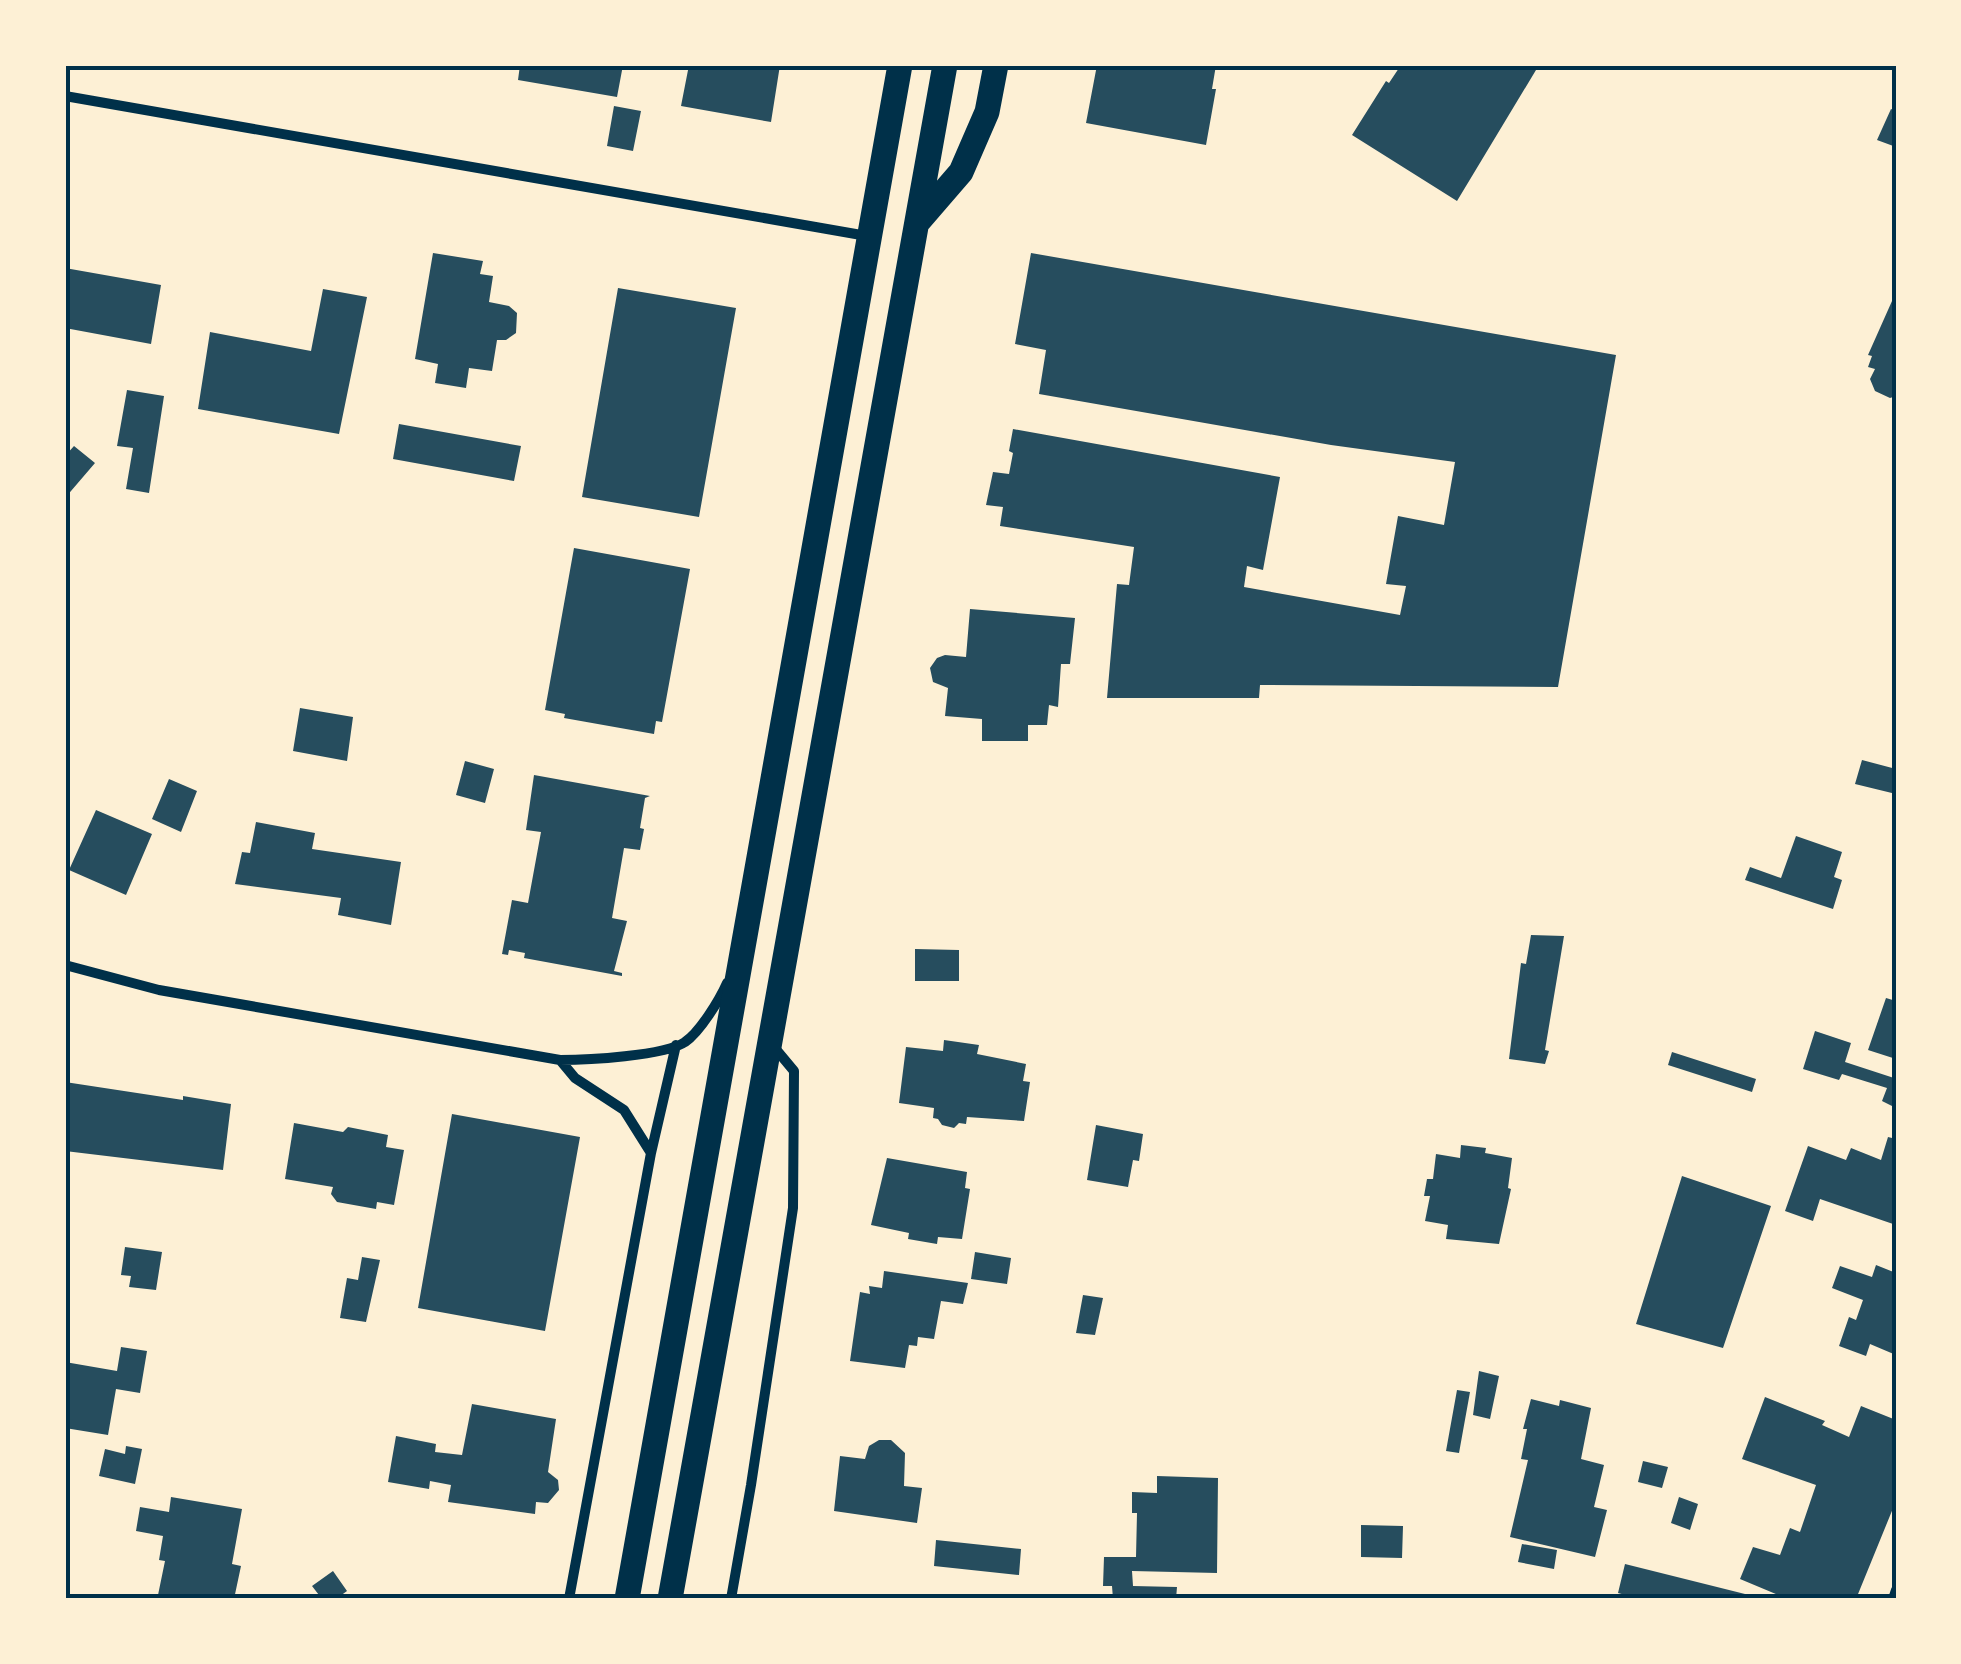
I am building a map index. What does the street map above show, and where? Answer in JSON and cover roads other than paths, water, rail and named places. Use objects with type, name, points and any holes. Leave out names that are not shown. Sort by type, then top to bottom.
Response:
[{"type":"main road","points":[[628,1599],[900,65]]},
{"type":"main road","points":[[670,1599],[945,65]]},
{"type":"main road","points":[[916,223],[961,172],[988,112],[996,65]]},
{"type":"street","points":[[65,96],[868,236]]},
{"type":"street","points":[[65,965],[159,990],[560,1060],[614,1059],[685,1042],[720,998],[743,946]]},
{"type":"street","points":[[730,1599],[793,1208],[794,1070],[770,1043]]},
{"type":"street","points":[[570,1599],[651,1152],[676,1045]]},
{"type":"street","points":[[560,1060],[576,1078],[624,1110],[651,1152]]},
{"type":"street","points":[[1893,1599],[1896,1590]]}]
